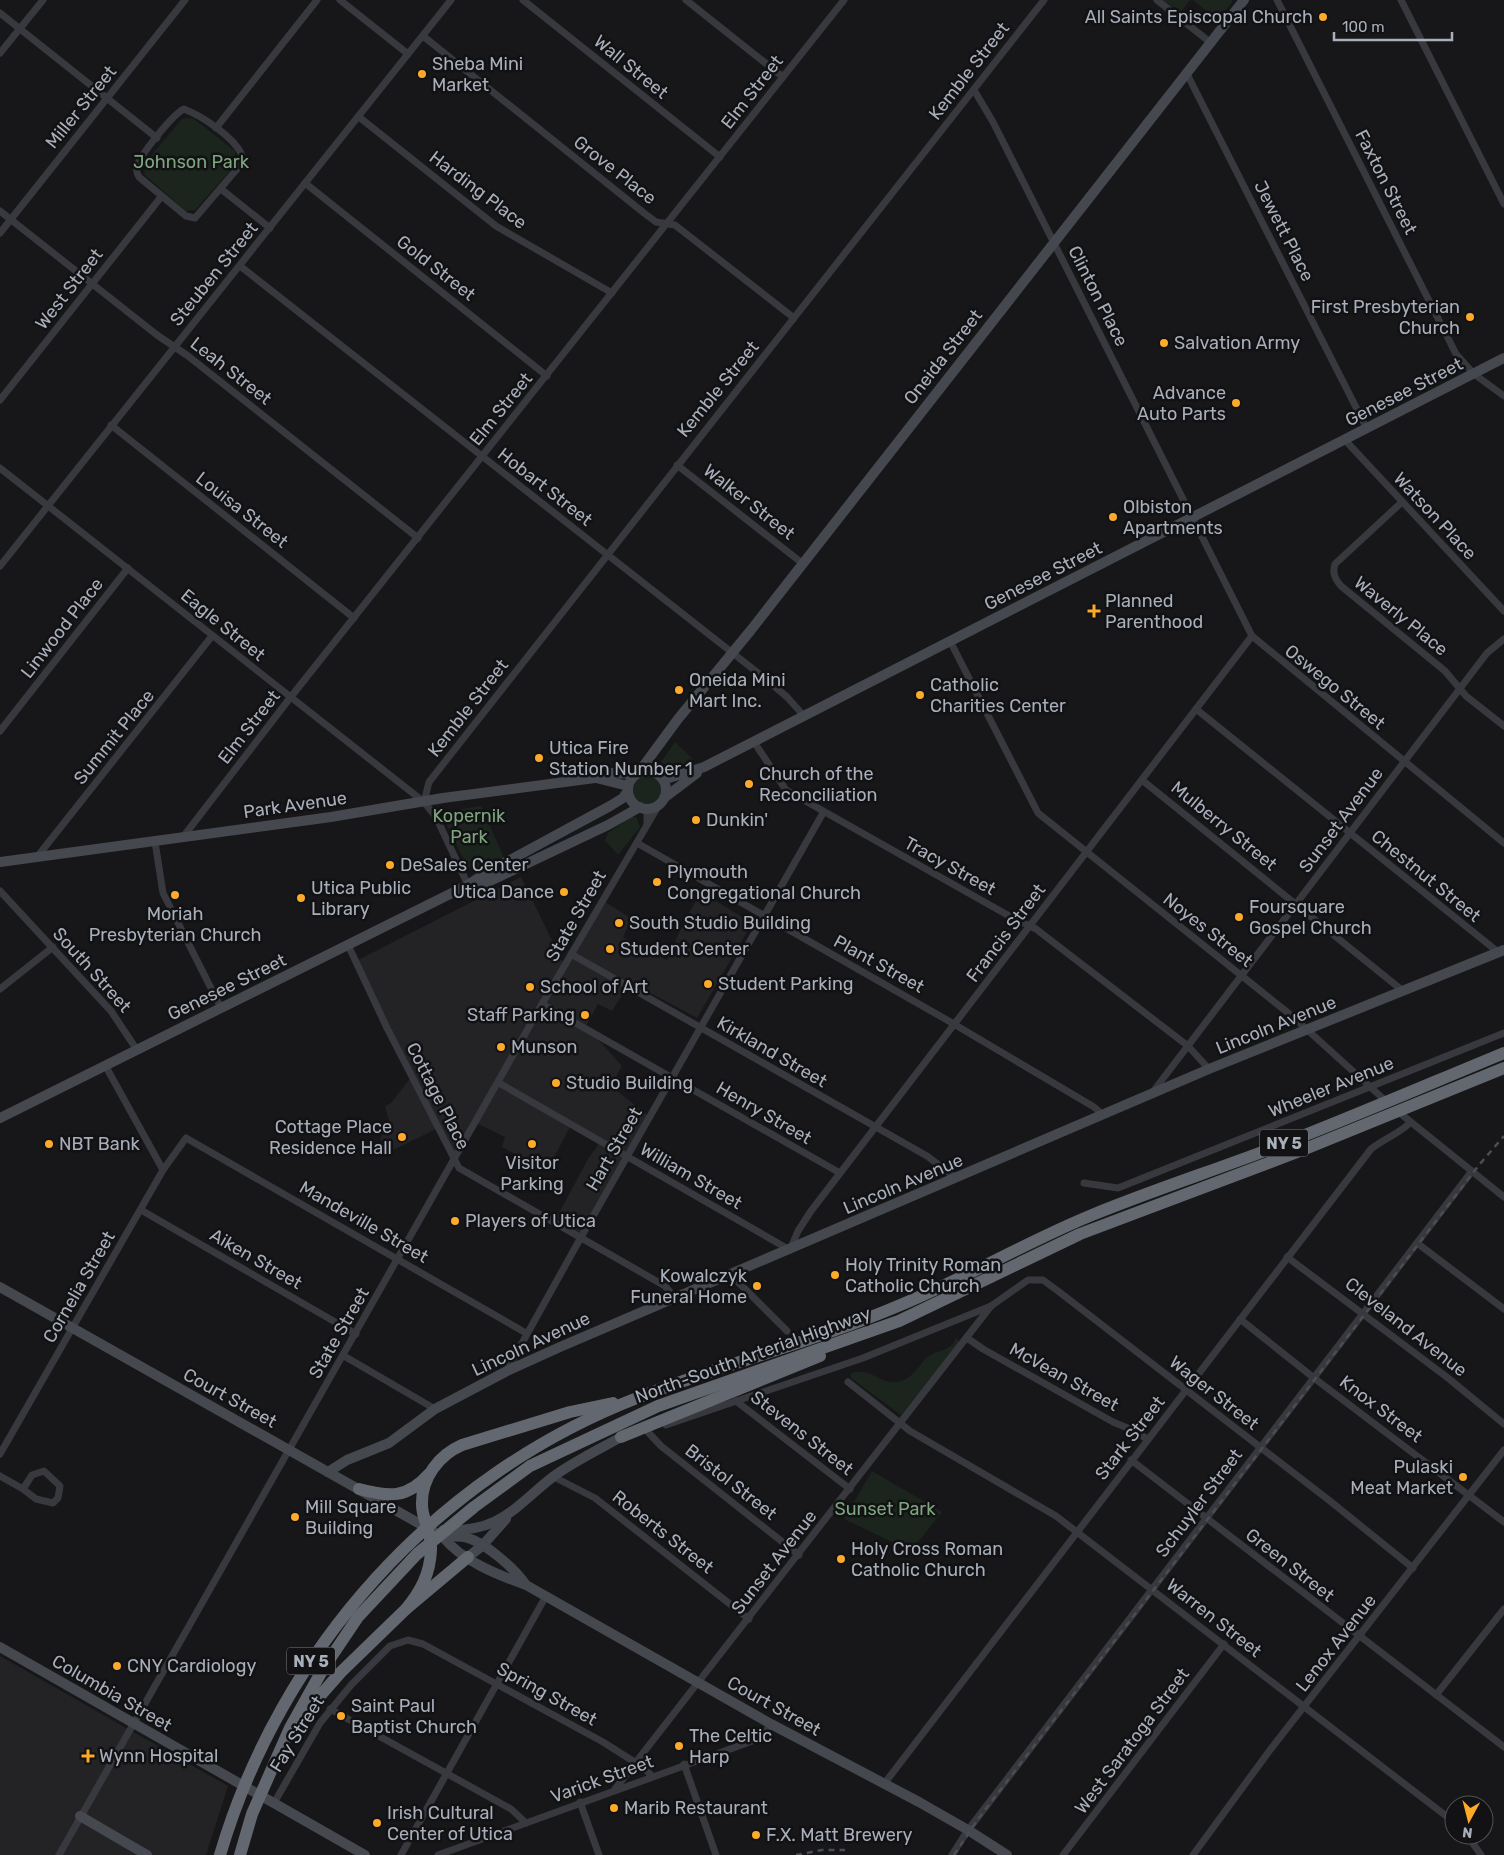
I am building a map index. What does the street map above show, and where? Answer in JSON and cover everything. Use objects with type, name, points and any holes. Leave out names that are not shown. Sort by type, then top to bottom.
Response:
[{"type":"highway","name":"North-South Arterial Highway","points":[[220,1855],[250,1769],[282,1707],[343,1615],[403,1548],[506,1465],[540,1443],[635,1398],[862,1321],[903,1304],[1093,1214],[1262,1152],[1504,1053]]},
{"type":"highway","name":"North-South Arterial Highway","points":[[240,1855],[252,1814],[267,1776],[290,1728],[340,1642],[358,1617],[394,1577],[430,1543],[474,1507],[530,1466],[658,1406],[899,1321],[1080,1234],[1504,1068]]},
{"type":"highway","points":[[621,1438],[790,1369],[899,1321]]},
{"type":"highway","points":[[359,1489],[382,1495],[398,1495],[422,1482],[448,1450],[570,1412],[635,1398]]},
{"type":"highway","points":[[406,1608],[422,1587],[427,1574],[431,1549],[430,1530],[422,1504],[429,1474]]},
{"type":"highway","points":[[290,1728],[341,1672],[406,1608],[468,1557]]},
{"type":"street","points":[[0,53],[43,0]]},
{"type":"street","name":"Miller Street","points":[[0,233],[185,0]]},
{"type":"street","points":[[216,128],[317,0]]},
{"type":"street","points":[[340,0],[408,54]]},
{"type":"street","name":"Steuben Street","points":[[0,566],[359,117],[450,0]]},
{"type":"street","name":"Wall Street","points":[[523,0],[720,157]]},
{"type":"street","points":[[686,0],[783,77]]},
{"type":"street","name":"Elm Street","points":[[182,838],[290,698],[844,0]]},
{"type":"street","name":"Kemble Street","points":[[424,802],[429,782],[1044,0]]},
{"type":"street","points":[[1157,0],[1211,43]]},
{"type":"street","name":"Oneida Street","points":[[638,773],[666,734],[732,653],[1244,0]]},
{"type":"street","name":"Faxton Street","points":[[1277,0],[1456,354],[1474,374],[1504,396]]},
{"type":"street","points":[[1402,0],[1504,204]]},
{"type":"street","points":[[0,13],[157,138]]},
{"type":"street","name":"Grove Place","points":[[423,36],[644,213],[656,222],[675,225],[794,318]]},
{"type":"street","name":"Jewett Place","points":[[1186,74],[1368,429]]},
{"type":"street","name":"Clinton Place","points":[[974,90],[993,122],[1193,518]]},
{"type":"street","points":[[184,109],[216,128],[239,148],[242,155],[237,169],[195,218],[186,216],[139,177],[136,171],[138,164],[179,111],[184,109]]},
{"type":"street","name":"Harding Place","points":[[359,117],[496,226],[612,293]]},
{"type":"street","name":"Gold Street","points":[[305,183],[547,376]]},
{"type":"street","points":[[221,189],[270,228]]},
{"type":"street","name":"West Street","points":[[0,400],[161,196]]},
{"type":"street","name":"Leah Street","points":[[0,211],[418,538]]},
{"type":"street","name":"Hobart Street","points":[[240,266],[732,653],[787,697],[804,716]]},
{"type":"street","name":"Genesee Street","points":[[660,776],[669,778],[704,767],[1504,358]]},
{"type":"street","name":"Louisa Street","points":[[111,425],[354,618]]},
{"type":"street","name":"Watson Place","points":[[1345,440],[1504,611]]},
{"type":"street","name":"Walker Street","points":[[677,465],[802,563]]},
{"type":"street","name":"Eagle Street","points":[[0,468],[424,802],[436,816],[468,885]]},
{"type":"street","name":"Waverly Place","points":[[1402,502],[1335,564],[1333,570],[1341,586],[1445,671],[1460,688],[1504,726]]},
{"type":"street","name":"Oswego Street","points":[[1193,518],[1252,636],[1404,763],[1504,843]]},
{"type":"street","name":"Linwood Place","points":[[0,731],[128,568]]},
{"type":"street","name":"Summit Place","points":[[38,857],[212,636]]},
{"type":"street","name":"Francis Street","points":[[790,1250],[798,1231],[840,1173],[876,1129],[1252,636]]},
{"type":"street","name":"Sunset Avenue","points":[[1151,1094],[1487,653],[1504,639]]},
{"type":"street","name":"Noyes Street","points":[[950,641],[1038,814],[1308,1030],[1410,1123],[1504,1197]]},
{"type":"street","name":"Chestnut Street","points":[[1196,709],[1350,834],[1501,951]]},
{"type":"street","name":"Oneida Street","points":[[660,776],[655,766],[666,734]]},
{"type":"street","name":"Tracy Street","points":[[754,742],[782,786],[823,813],[1030,926],[1059,945],[1188,1046],[1209,1070]]},
{"type":"street","name":"Genesee Street","points":[[662,801],[704,767]]},
{"type":"street","points":[[641,808],[649,809],[662,801],[666,787],[660,776],[650,771],[638,773],[628,788],[632,801],[647,813],[647,827]]},
{"type":"street","name":"Park Avenue","points":[[0,862],[155,842],[595,778],[610,773],[638,773]]},
{"type":"street","name":"Park Avenue","points":[[595,778],[628,788]]},
{"type":"street","name":"Mulberry Street","points":[[1142,780],[1403,991]]},
{"type":"street","name":"Genesee Street","points":[[0,1118],[468,885],[486,873],[610,806],[623,798],[628,788]]},
{"type":"street","name":"State Street","points":[[59,1855],[399,1260],[542,1004],[662,801]]},
{"type":"street","name":"Genesee Street","points":[[468,885],[488,882],[641,808]]},
{"type":"street","name":"Hart Street","points":[[507,1371],[526,1333],[823,813]]},
{"type":"street","points":[[155,842],[163,894],[220,1008]]},
{"type":"street","name":"Plant Street","points":[[637,843],[955,1024],[1094,1107],[1102,1115]]},
{"type":"street","name":"South Street","points":[[0,891],[111,1011],[137,1050]]},
{"type":"street","name":"Cottage Place","points":[[348,945],[454,1161],[470,1176],[664,1286],[674,1297]]},
{"type":"street","points":[[0,989],[53,947]]},
{"type":"street","name":"Lincoln Avenue","points":[[328,1472],[347,1460],[389,1443],[435,1409],[507,1371],[674,1297],[790,1250],[1151,1094],[1501,951]]},
{"type":"street","name":"Kirkland Street","points":[[571,954],[942,1166],[956,1178]]},
{"type":"street","name":"Henry Street","points":[[542,1004],[840,1173]]},
{"type":"street","name":"Wheeler Avenue","points":[[1084,1183],[1118,1188],[1504,1033]]},
{"type":"street","points":[[105,1065],[163,1170]]},
{"type":"street","name":"William Street","points":[[499,1083],[790,1250]]},
{"type":"street","name":"Stark Street","points":[[884,1784],[1371,1149],[1410,1123]]},
{"type":"street","name":"Cornelia Street","points":[[0,1454],[142,1210],[163,1170],[186,1138]]},
{"type":"street","name":"Mandeville Street","points":[[186,1138],[526,1333]]},
{"type":"street","name":"Schuyler Street","points":[[952,1855],[968,1830],[1472,1171]]},
{"type":"street","name":"Aiken Street","points":[[142,1210],[356,1334]]},
{"type":"street","points":[[1417,1243],[1504,1309]]},
{"type":"street","name":"Cleveland Avenue","points":[[1287,1257],[1363,1313],[1504,1424]]},
{"type":"street","points":[[731,1275],[787,1331]]},
{"type":"street","name":"Wager Street","points":[[991,1306],[1028,1280],[1043,1280],[1413,1568]]},
{"type":"street","name":"Court Street","points":[[0,1287],[443,1537],[453,1549],[505,1578],[526,1585],[546,1596],[771,1724],[968,1830],[1007,1855]]},
{"type":"street","points":[[468,1557],[482,1546],[509,1515],[554,1477],[576,1462],[621,1438],[647,1431],[863,1358],[991,1306]]},
{"type":"street","name":"Sunset Avenue","points":[[616,1789],[991,1306]]},
{"type":"street","name":"Knox Street","points":[[1240,1319],[1314,1378],[1504,1522]]},
{"type":"street","name":"McVean Street","points":[[967,1338],[1113,1422],[1135,1431],[1147,1439]]},
{"type":"street","points":[[344,1356],[435,1409]]},
{"type":"street","name":"Warren Street","points":[[848,1382],[900,1424],[1046,1510],[1077,1532],[1444,1814]]},
{"type":"street","name":"Stevens Street","points":[[736,1401],[850,1489]]},
{"type":"street","name":"Bristol Street","points":[[647,1431],[661,1446],[799,1554]]},
{"type":"street","name":"Lenox Avenue","points":[[1193,1855],[1504,1450]]},
{"type":"street","name":"Green Street","points":[[1131,1460],[1504,1747]]},
{"type":"street","points":[[0,1476],[36,1499],[45,1502],[53,1503],[58,1498],[60,1492],[60,1486],[44,1471],[32,1475],[23,1489]]},
{"type":"street","name":"Roberts Street","points":[[554,1477],[595,1498],[748,1619]]},
{"type":"street","points":[[430,1530],[452,1530],[481,1526],[509,1515]]},
{"type":"street","name":"Court Street","points":[[443,1537],[464,1537],[482,1546],[516,1572],[526,1585]]},
{"type":"street","points":[[401,1855],[546,1596]]},
{"type":"street","points":[[1436,1695],[1504,1609]]},
{"type":"street","name":"Fay Street","points":[[274,1803],[330,1709],[390,1646],[408,1640],[423,1644]]},
{"type":"street","name":"Spring Street","points":[[423,1644],[636,1762],[652,1776]]},
{"type":"street","name":"West Saratoga Street","points":[[1063,1855],[1224,1644]]},
{"type":"street","name":"Columbia Street","points":[[0,1647],[365,1855]]},
{"type":"street","points":[[330,1709],[510,1809],[526,1823]]},
{"type":"street","name":"Varick Street","points":[[438,1855],[684,1764],[755,1740],[764,1734],[771,1724]]},
{"type":"street","points":[[684,1764],[716,1855]]},
{"type":"street","points":[[580,1802],[599,1855]]},
{"type":"street","points":[[80,1816],[147,1855]]},
{"type":"shaded area","name":"Munson","points":[[521,877],[564,965],[602,900],[632,919],[623,937],[667,960],[683,924],[701,892],[752,923],[697,1018],[630,982],[612,1011],[598,1004],[586,1026],[622,1066],[611,1086],[650,1117],[580,1239],[553,1224],[588,1159],[600,1142],[571,1125],[547,1171],[502,1147],[505,1137],[476,1123],[454,1161],[438,1128],[387,1153],[380,1138],[390,1125],[385,1106],[391,1103],[412,1076],[356,961]]},
{"type":"shaded area","name":"Wynn Hospital","points":[[0,1656],[228,1786],[206,1855],[0,1855]]},
{"type":"green space","points":[[1163,0],[1190,0],[1180,13]]},
{"type":"green space","points":[[1193,0],[1232,0],[1233,1],[1218,20]]},
{"type":"green space","name":"Johnson Park","points":[[182,119],[194,119],[235,151],[234,166],[195,210],[186,211],[144,174],[149,158]]},
{"type":"green space","points":[[675,742],[693,759],[672,771],[661,762]]},
{"type":"green space","points":[[647,772],[654,773],[660,777],[664,783],[664,797],[660,803],[654,807],[647,808],[640,807],[634,803],[630,797],[629,790],[630,783],[634,777],[640,773]]},
{"type":"green space","name":"Kopernik Park","points":[[481,806],[504,858],[474,872],[467,866],[441,813]]},
{"type":"green space","points":[[631,817],[636,817],[640,827],[618,855],[605,840],[608,833]]},
{"type":"green space","points":[[956,1338],[960,1342],[901,1415],[851,1378],[851,1373],[859,1372],[873,1375],[884,1381],[898,1382],[906,1379],[928,1357],[949,1348]]},
{"type":"green space","name":"Sunset Park","points":[[872,1471],[942,1512],[911,1551],[844,1519]]},
{"type":"railway","points":[[954,1855],[978,1819],[1479,1165],[1504,1136]]},
{"type":"railway","points":[[796,1855],[822,1850],[845,1850]]},
{"type":"place","name":"All Saints Episcopal Church","points":[[1323,17]]},
{"type":"place","name":"Sheba Mini Market","points":[[422,74]]},
{"type":"place","name":"First Presbyterian Church","points":[[1470,317]]},
{"type":"place","name":"Salvation Army","points":[[1164,343]]},
{"type":"place","name":"Advance Auto Parts","points":[[1236,403]]},
{"type":"place","name":"Olbiston Apartments","points":[[1113,517]]},
{"type":"place","name":"Planned Parenthood","points":[[1094,611]]},
{"type":"place","name":"Oneida Mini Mart Inc.","points":[[679,690]]},
{"type":"place","name":"Catholic Charities Center","points":[[920,695]]},
{"type":"place","name":"Utica Fire Station Number 1","points":[[539,758]]},
{"type":"place","name":"Church of the Reconciliation","points":[[749,784]]},
{"type":"place","name":"Dunkin'","points":[[696,820]]},
{"type":"place","name":"DeSales Center","points":[[390,865]]},
{"type":"place","name":"Plymouth Congregational Church","points":[[657,882]]},
{"type":"place","name":"Utica Dance","points":[[564,892]]},
{"type":"place","name":"Moriah Presbyterian Church","points":[[175,895]]},
{"type":"place","name":"Utica Public Library","points":[[301,898]]},
{"type":"place","name":"Foursquare Gospel Church","points":[[1239,917]]},
{"type":"place","name":"South Studio Building","points":[[619,923]]},
{"type":"place","name":"Student Center","points":[[610,949]]},
{"type":"place","name":"Student Parking","points":[[708,984]]},
{"type":"place","name":"School of Art","points":[[530,987]]},
{"type":"place","name":"Staff Parking","points":[[585,1015]]},
{"type":"place","name":"Munson","points":[[501,1047]]},
{"type":"place","name":"Studio Building","points":[[556,1083]]},
{"type":"place","name":"Cottage Place Residence Hall","points":[[402,1137]]},
{"type":"place","name":"NBT Bank","points":[[49,1144]]},
{"type":"place","name":"Visitor Parking","points":[[532,1144]]},
{"type":"place","name":"Players of Utica","points":[[455,1221]]},
{"type":"place","name":"Holy Trinity Roman Catholic Church","points":[[835,1275]]},
{"type":"place","name":"Kowalczyk Funeral Home","points":[[757,1286]]},
{"type":"place","name":"Pulaski Meat Market","points":[[1463,1477]]},
{"type":"place","name":"Mill Square Building","points":[[295,1517]]},
{"type":"place","name":"Holy Cross Roman Catholic Church","points":[[841,1559]]},
{"type":"place","name":"CNY Cardiology","points":[[117,1666]]},
{"type":"place","name":"Saint Paul Baptist Church","points":[[341,1716]]},
{"type":"place","name":"The Celtic Harp","points":[[679,1746]]},
{"type":"place","name":"Wynn Hospital","points":[[88,1756]]},
{"type":"place","name":"Marib Restaurant","points":[[614,1808]]},
{"type":"place","name":"Irish Cultural Center of Utica","points":[[377,1823]]},
{"type":"place","name":"F.X. Matt Brewery","points":[[756,1835]]}]
